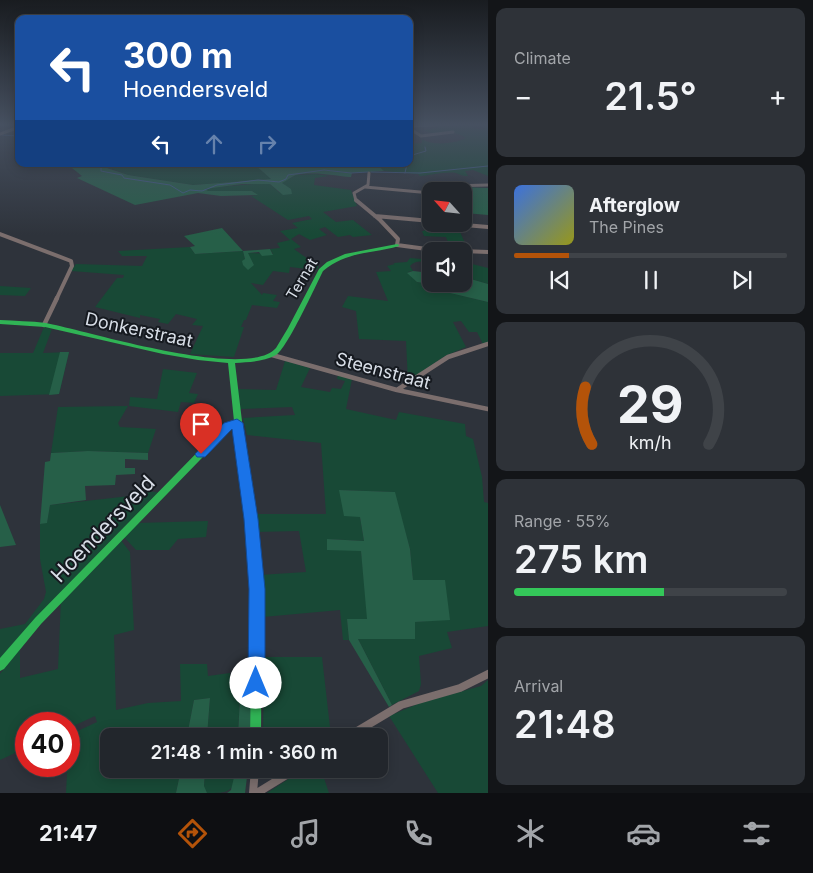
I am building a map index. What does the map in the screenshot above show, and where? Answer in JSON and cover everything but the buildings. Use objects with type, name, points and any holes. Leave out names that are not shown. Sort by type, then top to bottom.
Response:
[{"type":"street","points":[[369,173],[369,182],[365,187],[354,193],[356,202],[375,216],[398,239],[396,245],[434,250],[488,252]]},
{"type":"street","points":[[472,185],[488,185]]},
{"type":"street","points":[[365,187],[422,192]]},
{"type":"street","points":[[375,216],[422,220]]},
{"type":"street","points":[[472,226],[488,227]]},
{"type":"street","points":[[0,234],[72,262],[72,266],[44,325]]},
{"type":"street","name":"Ternat","points":[[272,355],[278,349],[320,270],[329,260],[341,254],[396,245]]},
{"type":"street","name":"Donkerstraat","points":[[0,322],[44,325],[171,354],[231,360],[272,355]]},
{"type":"street","points":[[397,390],[448,357],[488,344]]},
{"type":"street","name":"Steenstraat","points":[[272,355],[397,390],[488,409]]},
{"type":"street","points":[[231,360],[237,423],[251,519],[257,589],[256,728]]},
{"type":"street","name":"Hoendersveld","points":[[0,666],[38,621],[221,433],[228,426],[237,423]]},
{"type":"street","points":[[363,728],[408,702],[458,690],[488,674]]},
{"type":"street","points":[[253,793],[254,778]]},
{"type":"street","points":[[257,793],[281,778]]},
{"type":"green space","points":[[413,161],[488,161],[488,176],[473,170],[465,171],[468,176],[456,173],[442,173],[420,176],[418,174],[384,171],[379,167],[413,167]]},
{"type":"green space","points":[[71,167],[109,167],[107,168],[128,175],[193,185],[271,179],[257,167],[379,167],[384,171],[352,173],[351,177],[318,174],[296,175],[282,183],[291,189],[292,194],[283,195],[270,184],[242,184],[205,189],[208,191],[252,191],[258,195],[221,196],[198,193],[135,205],[77,178],[82,176]]},
{"type":"green space","points":[[107,167],[258,167],[271,179],[193,185],[128,175]]},
{"type":"green space","points":[[316,174],[329,176],[315,178],[314,185],[351,190],[357,206],[323,212],[336,222],[353,220],[372,235],[338,237],[325,227],[319,229],[327,235],[310,240],[299,234],[291,239],[301,247],[294,249],[319,267],[316,270],[290,267],[289,273],[273,271],[263,285],[251,283],[262,295],[263,293],[277,295],[273,301],[280,302],[277,308],[252,305],[241,327],[244,327],[234,357],[190,354],[203,326],[192,325],[197,319],[176,314],[168,324],[158,322],[160,319],[140,315],[140,318],[95,307],[117,278],[123,278],[124,275],[71,271],[76,264],[142,266],[147,256],[122,256],[118,251],[190,247],[195,254],[243,251],[245,259],[254,265],[247,253],[273,254],[270,249],[280,248],[277,243],[290,240],[280,231],[298,228],[292,223],[312,219],[309,216],[288,220],[251,196],[257,195],[252,191],[208,191],[205,188],[266,183],[270,184],[280,193],[286,188],[281,183],[296,175]]},
{"type":"green space","points":[[472,187],[488,188],[488,215],[472,214]]},
{"type":"green space","points":[[222,228],[243,251],[195,254],[190,247],[195,246],[184,236]]},
{"type":"green space","points":[[422,232],[460,232],[464,242],[448,242],[446,237],[424,236]]},
{"type":"green space","points":[[270,249],[273,255],[262,256],[259,252],[248,253],[254,265],[248,270],[243,265],[242,261],[245,259],[243,251]]},
{"type":"green space","points":[[410,258],[422,259],[422,262],[415,262],[410,266],[413,271],[408,272],[417,282],[422,283],[422,292],[450,292],[488,302],[488,343],[483,344],[477,332],[469,332],[461,321],[453,322],[466,347],[445,356],[408,381],[406,341],[359,339],[356,311],[342,307],[348,296],[388,301],[376,272],[391,271],[387,266],[395,264],[393,263],[407,262]]},
{"type":"green space","points":[[472,264],[488,268],[488,284],[472,279]]},
{"type":"green space","points":[[413,271],[422,272],[422,283],[417,282],[407,273]]},
{"type":"green space","points":[[472,279],[488,284],[488,302],[450,293],[472,292]]},
{"type":"green space","points":[[0,286],[31,288],[25,296],[0,295]]},
{"type":"green space","points":[[44,327],[52,329],[43,353],[69,352],[59,394],[0,396],[0,353],[33,353]]},
{"type":"green space","points":[[60,352],[69,352],[59,394],[49,395]]},
{"type":"green space","points":[[285,361],[310,368],[301,387],[330,392],[332,388],[341,389],[345,381],[337,379],[338,375],[352,379],[346,409],[396,420],[399,412],[465,424],[466,436],[473,439],[482,477],[484,502],[488,503],[488,626],[447,632],[452,648],[419,656],[421,684],[419,691],[392,705],[358,639],[414,639],[415,622],[449,619],[413,581],[410,549],[394,492],[339,490],[360,517],[364,541],[327,539],[328,550],[361,550],[368,619],[347,619],[349,640],[343,640],[340,610],[263,617],[259,575],[306,572],[299,531],[255,532],[255,514],[326,514],[321,443],[247,435],[243,418],[295,415],[292,407],[240,409],[237,389],[276,390]]},
{"type":"green space","points":[[163,369],[197,373],[189,393],[198,394],[194,403],[181,402],[178,412],[129,406],[130,397],[157,399]]},
{"type":"green space","points":[[128,406],[118,423],[120,427],[156,429],[148,453],[88,451],[51,453],[58,407]]},
{"type":"green space","points":[[88,451],[148,453],[148,460],[125,459],[125,468],[135,468],[135,474],[116,475],[115,485],[85,486],[86,500],[50,505],[47,523],[40,524],[45,462],[50,461],[51,453]]},
{"type":"green space","points":[[339,490],[395,492],[410,549],[413,580],[445,580],[450,620],[415,622],[415,639],[358,639],[392,705],[389,707],[349,640],[347,619],[367,619],[361,551],[327,550],[327,539],[364,541],[360,517],[344,516]]},
{"type":"green space","points":[[130,491],[158,492],[28,626],[0,660],[0,629],[25,624],[44,599],[46,592],[40,559],[40,524],[47,522],[50,505],[130,496]]},
{"type":"green space","points":[[0,505],[16,545],[0,547]]},
{"type":"green space","points":[[208,521],[206,537],[178,539],[169,550],[136,550],[123,536],[136,523]]},
{"type":"green space","points":[[120,539],[130,552],[134,630],[114,635],[116,710],[148,703],[181,701],[180,664],[207,664],[208,676],[230,673],[232,692],[240,692],[238,728],[208,728],[210,698],[194,700],[189,728],[100,728],[100,778],[179,778],[176,793],[66,793],[67,777],[80,777],[80,730],[97,722],[95,716],[80,723],[80,712],[15,712],[15,753],[0,760],[0,674],[20,648],[20,678],[58,669],[61,599]]},
{"type":"green space","points":[[264,657],[322,657],[330,728],[263,728]]},
{"type":"green space","points":[[488,680],[488,793],[438,793],[389,716],[420,703],[481,686]]},
{"type":"green space","points":[[251,695],[250,728],[238,728],[240,697]]},
{"type":"green space","points":[[210,698],[208,728],[189,728],[194,700]]},
{"type":"green space","points":[[179,778],[204,778],[204,786],[207,793],[176,793]]},
{"type":"green space","points":[[204,778],[235,778],[232,787],[225,792],[207,793],[204,787]]},
{"type":"green space","points":[[234,778],[247,778],[245,793],[227,793],[231,790]]},
{"type":"green space","points":[[290,778],[324,778],[329,793],[267,793]]},
{"type":"waterway","points":[[405,173],[420,173],[488,166]]},
{"type":"waterway","points":[[101,167],[101,171],[122,175],[124,178],[170,185],[183,193],[190,190],[202,191],[217,185],[258,180],[279,182],[286,179],[288,175],[324,170],[351,173],[368,172]]},
{"type":"waterway","points":[[405,173],[406,167]]},
{"type":"waterway","points":[[371,172],[405,173]]},
{"type":"traffic: fast","points":[[0,322],[45,325],[129,345],[198,358],[229,361],[256,360],[275,353],[279,349],[321,270],[329,263],[347,255],[397,245]]},
{"type":"traffic: fast","points":[[231,360],[257,587],[256,728]]},
{"type":"traffic: fast","points":[[0,666],[38,621],[228,426],[237,423]]},
{"type":"route","points":[[201,454],[228,426],[237,423],[251,519],[257,589],[256,683]]}]
